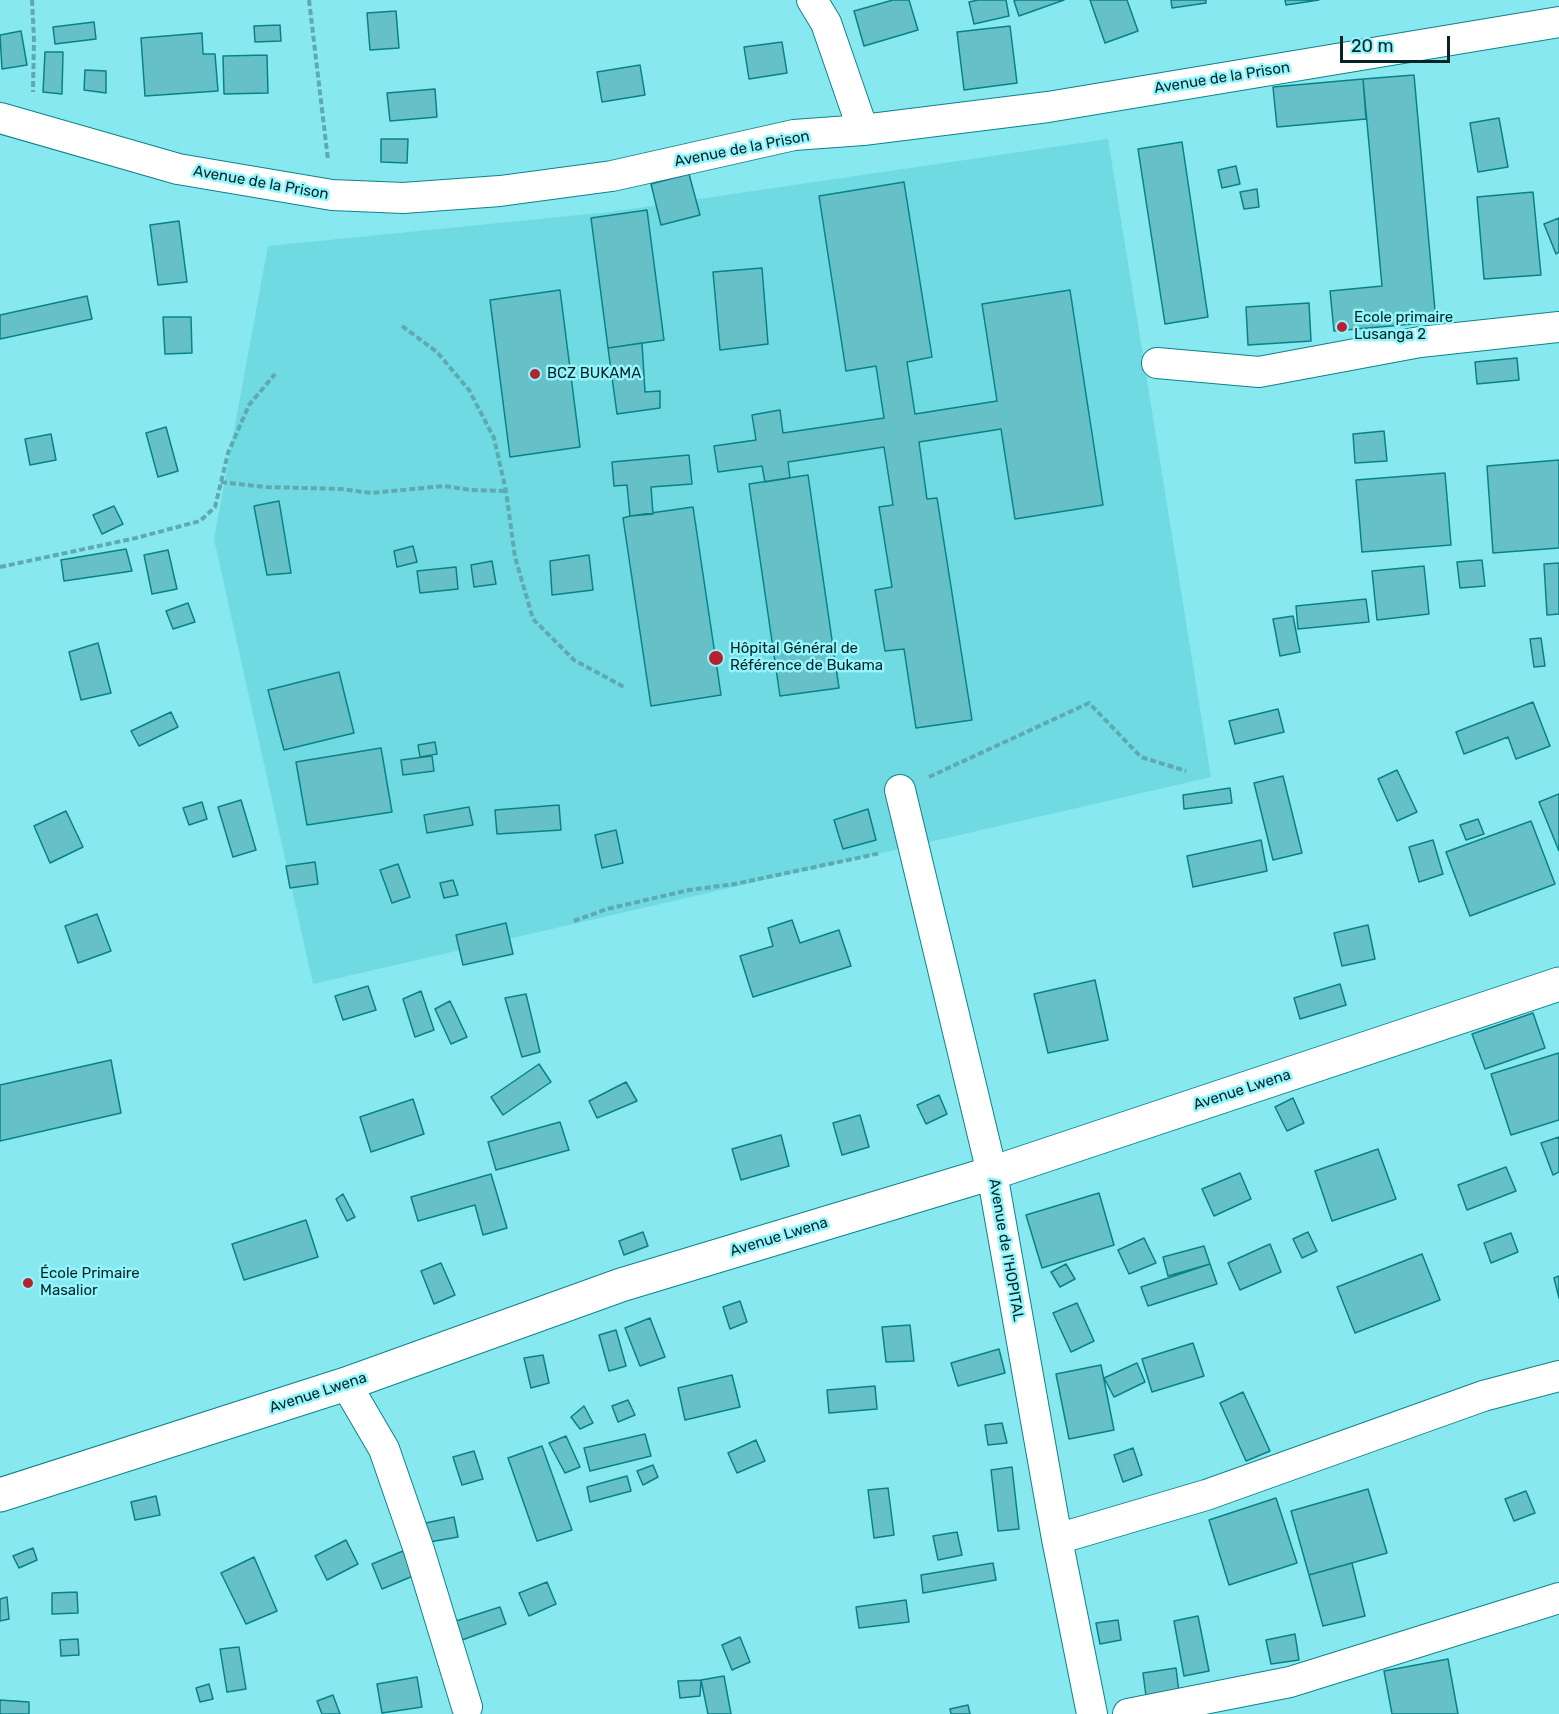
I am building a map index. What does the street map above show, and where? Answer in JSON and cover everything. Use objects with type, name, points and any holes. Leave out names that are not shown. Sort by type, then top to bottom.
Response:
[{"type":"main road","name":"Avenue Lwena","points":[[0,1495],[346,1384],[621,1285],[992,1173],[1559,984]]},
{"type":"street","points":[[812,0],[826,23],[863,130]]},
{"type":"street","name":"Avenue de la Prison","points":[[0,118],[178,169],[332,195],[403,198],[500,191],[612,176],[794,135],[863,130],[1048,107],[1559,22]]},
{"type":"street","points":[[1156,363],[1259,372],[1420,342],[1559,327]]},
{"type":"street","name":"Avenue de l'HOPITAL","points":[[900,790],[992,1173],[1057,1539],[1092,1714]]},
{"type":"street","points":[[1057,1539],[1206,1495],[1483,1396],[1559,1376]]},
{"type":"street","points":[[346,1384],[384,1449],[419,1550],[467,1707]]},
{"type":"street","points":[[1128,1714],[1290,1682],[1559,1598]]},
{"type":"path","points":[[32,0],[34,39],[32,129]]},
{"type":"path","points":[[309,0],[332,195]]},
{"type":"path","points":[[402,326],[437,352],[469,390],[494,438],[506,492],[515,557],[533,619],[574,660],[624,687]]},
{"type":"path","points":[[0,567],[136,538],[200,521],[215,507],[228,453],[249,405],[275,374]]},
{"type":"path","points":[[221,482],[266,487],[342,489],[371,494],[444,486],[506,492]]},
{"type":"path","points":[[900,790],[1089,703],[1141,757],[1186,771]]},
{"type":"path","points":[[574,921],[607,909],[689,890],[735,884],[914,845]]},
{"type":"shaded area","name":"Hôpital Général de Référence de Bukama","points":[[1108,139],[1211,777],[313,984],[214,539],[268,246],[610,212]]},
{"type":"building","points":[[893,0],[909,0],[918,30],[864,46],[854,11]]},
{"type":"building","points":[[1006,0],[1009,16],[974,24],[969,2]]},
{"type":"building","points":[[1064,0],[1019,16],[1014,1]]},
{"type":"building","points":[[1090,0],[1127,0],[1138,31],[1105,43]]},
{"type":"building","points":[[1171,0],[1206,0],[1206,3],[1172,8]]},
{"type":"building","points":[[1285,0],[1319,0],[1286,5]]},
{"type":"building","points":[[396,11],[399,48],[370,50],[367,13]]},
{"type":"building","points":[[94,22],[96,39],[55,44],[53,27]]},
{"type":"building","points":[[280,25],[281,41],[255,42],[254,26]]},
{"type":"building","points":[[1010,26],[1017,83],[964,90],[957,32]]},
{"type":"building","points":[[21,31],[27,65],[2,69],[0,35]]},
{"type":"building","points":[[202,33],[203,54],[215,54],[218,91],[145,96],[141,38]]},
{"type":"building","points":[[782,42],[787,73],[749,79],[744,47]]},
{"type":"building","points":[[45,52],[63,52],[62,94],[43,92]]},
{"type":"building","points":[[267,55],[268,93],[224,94],[223,56]]},
{"type":"building","points":[[640,65],[645,95],[602,102],[597,72]]},
{"type":"building","points":[[85,70],[106,71],[106,93],[84,90]]},
{"type":"building","points":[[1414,75],[1436,322],[1334,331],[1330,291],[1382,286],[1363,79]]},
{"type":"building","points":[[1363,79],[1366,119],[1277,127],[1273,87]]},
{"type":"building","points":[[435,89],[437,117],[390,121],[387,93]]},
{"type":"building","points":[[1499,118],[1508,167],[1478,172],[1470,123]]},
{"type":"building","points":[[381,139],[408,139],[407,163],[381,162]]},
{"type":"building","points":[[1182,142],[1208,317],[1165,324],[1138,149]]},
{"type":"building","points":[[1236,166],[1240,184],[1222,188],[1218,170]]},
{"type":"building","points":[[689,174],[700,215],[661,225],[651,184]]},
{"type":"building","points":[[904,182],[932,357],[907,362],[915,414],[997,401],[982,304],[1070,290],[1103,505],[1015,519],[1001,429],[919,442],[927,499],[937,498],[972,720],[916,728],[904,649],[885,651],[875,590],[892,587],[879,507],[893,505],[884,447],[788,462],[790,478],[765,482],[762,466],[718,472],[714,446],[756,440],[752,415],[780,410],[783,433],[884,418],[876,366],[846,371],[819,196]]},
{"type":"building","points":[[1257,189],[1259,207],[1244,209],[1240,192]]},
{"type":"building","points":[[1533,192],[1541,275],[1484,279],[1477,197]]},
{"type":"building","points":[[647,210],[664,340],[608,348],[591,218]]},
{"type":"building","points":[[1559,218],[1559,252],[1556,254],[1544,224]]},
{"type":"building","points":[[179,221],[187,282],[158,285],[150,225]]},
{"type":"building","points":[[762,268],[768,344],[720,350],[713,272]]},
{"type":"building","name":"BCZ BUKAMA","points":[[560,290],[580,447],[510,457],[490,300]]},
{"type":"building","points":[[87,296],[92,319],[0,339],[0,315]]},
{"type":"building","points":[[1309,303],[1311,341],[1248,345],[1246,307]]},
{"type":"building","points":[[163,317],[191,317],[192,353],[165,354]]},
{"type":"building","points":[[642,343],[645,392],[660,391],[660,408],[617,414],[608,348]]},
{"type":"building","points":[[1517,358],[1519,380],[1477,384],[1475,362]]},
{"type":"building","points":[[166,427],[178,471],[158,477],[146,433]]},
{"type":"building","points":[[1384,431],[1387,461],[1355,463],[1353,434]]},
{"type":"building","points":[[51,434],[56,460],[30,465],[25,439]]},
{"type":"building","points":[[689,455],[692,484],[651,487],[653,514],[630,516],[627,485],[614,486],[612,462]]},
{"type":"building","points":[[1559,460],[1559,548],[1493,553],[1487,466]]},
{"type":"building","points":[[1445,473],[1451,545],[1362,552],[1356,480]]},
{"type":"building","points":[[808,475],[839,688],[780,696],[749,484]]},
{"type":"building","points":[[279,501],[291,573],[267,575],[254,506]]},
{"type":"building","points":[[114,506],[123,524],[102,534],[93,515]]},
{"type":"building","points":[[693,507],[721,695],[651,706],[623,518]]},
{"type":"building","points":[[413,546],[417,562],[397,567],[394,551]]},
{"type":"building","points":[[126,549],[132,571],[64,581],[61,560]]},
{"type":"building","points":[[168,550],[177,589],[152,594],[144,555]]},
{"type":"building","points":[[589,555],[593,590],[552,595],[550,561]]},
{"type":"building","points":[[1482,560],[1485,586],[1460,588],[1457,562]]},
{"type":"building","points":[[492,561],[496,584],[474,587],[471,565]]},
{"type":"building","points":[[1559,563],[1559,614],[1547,615],[1544,564]]},
{"type":"building","points":[[1424,566],[1429,614],[1377,620],[1372,571]]},
{"type":"building","points":[[456,567],[458,589],[420,593],[417,571]]},
{"type":"building","points":[[1366,599],[1369,622],[1298,629],[1296,606]]},
{"type":"building","points":[[188,603],[195,622],[173,629],[166,611]]},
{"type":"building","points":[[1293,616],[1300,652],[1280,656],[1273,619]]},
{"type":"building","points":[[1541,638],[1545,666],[1534,667],[1530,639]]},
{"type":"building","points":[[98,643],[111,693],[81,700],[69,652]]},
{"type":"building","points":[[339,672],[354,733],[284,750],[268,690]]},
{"type":"building","points":[[1533,702],[1550,746],[1516,759],[1508,737],[1464,754],[1456,732]]},
{"type":"building","points":[[1278,709],[1284,732],[1235,744],[1229,721]]},
{"type":"building","points":[[171,712],[178,727],[139,746],[131,731]]},
{"type":"building","points":[[435,742],[437,754],[420,757],[418,745]]},
{"type":"building","points":[[381,748],[392,812],[307,825],[296,762]]},
{"type":"building","points":[[432,756],[434,771],[403,775],[401,760]]},
{"type":"building","points":[[1397,770],[1417,812],[1397,821],[1378,779]]},
{"type":"building","points":[[1283,776],[1302,853],[1273,860],[1254,783]]},
{"type":"building","points":[[1230,788],[1232,803],[1184,809],[1183,795]]},
{"type":"building","points":[[1559,794],[1559,851],[1539,802]]},
{"type":"building","points":[[241,800],[256,850],[233,857],[218,807]]},
{"type":"building","points":[[202,802],[207,819],[189,825],[183,808]]},
{"type":"building","points":[[559,805],[561,830],[497,834],[495,810]]},
{"type":"building","points":[[469,807],[473,825],[427,833],[424,815]]},
{"type":"building","points":[[868,809],[876,840],[843,849],[834,820]]},
{"type":"building","points":[[66,811],[83,847],[50,863],[34,826]]},
{"type":"building","points":[[1478,819],[1484,834],[1466,840],[1460,825]]},
{"type":"building","points":[[1531,821],[1555,884],[1470,916],[1446,852]]},
{"type":"building","points":[[616,830],[623,863],[602,868],[595,835]]},
{"type":"building","points":[[1261,840],[1267,871],[1193,887],[1187,856]]},
{"type":"building","points":[[1433,840],[1443,874],[1419,882],[1409,847]]},
{"type":"building","points":[[315,862],[318,884],[290,888],[286,866]]},
{"type":"building","points":[[398,864],[410,897],[392,903],[380,870]]},
{"type":"building","points":[[453,880],[458,895],[444,898],[440,883]]},
{"type":"building","points":[[97,914],[111,951],[78,963],[65,926]]},
{"type":"building","points":[[792,920],[800,943],[839,930],[851,966],[753,997],[740,956],[773,946],[768,928]]},
{"type":"building","points":[[506,923],[513,954],[463,965],[456,935]]},
{"type":"building","points":[[1368,925],[1375,959],[1342,966],[1334,933]]},
{"type":"building","points":[[1095,980],[1108,1040],[1048,1053],[1034,994]]},
{"type":"building","points":[[1340,984],[1346,1005],[1300,1019],[1294,998]]},
{"type":"building","points":[[368,986],[376,1010],[343,1020],[335,996]]},
{"type":"building","points":[[421,991],[434,1030],[415,1037],[403,999]]},
{"type":"building","points":[[526,994],[540,1052],[522,1057],[505,998]]},
{"type":"building","points":[[450,1001],[467,1037],[451,1044],[435,1009]]},
{"type":"building","points":[[1533,1013],[1545,1048],[1485,1069],[1472,1034]]},
{"type":"building","points":[[1559,1053],[1559,1120],[1511,1135],[1491,1074]]},
{"type":"building","points":[[111,1060],[121,1113],[0,1141],[0,1085]]},
{"type":"building","points":[[539,1064],[551,1082],[503,1115],[491,1097]]},
{"type":"building","points":[[626,1082],[637,1101],[597,1118],[589,1101]]},
{"type":"building","points":[[939,1095],[947,1114],[926,1124],[917,1105]]},
{"type":"building","points":[[1293,1098],[1304,1123],[1287,1131],[1275,1107]]},
{"type":"building","points":[[413,1099],[424,1134],[371,1152],[360,1117]]},
{"type":"building","points":[[860,1115],[869,1147],[842,1155],[833,1123]]},
{"type":"building","points":[[560,1122],[569,1150],[496,1170],[488,1142]]},
{"type":"building","points":[[781,1135],[789,1166],[741,1180],[732,1149]]},
{"type":"building","points":[[1559,1137],[1559,1172],[1553,1175],[1541,1143]]},
{"type":"building","points":[[1378,1149],[1396,1199],[1332,1221],[1315,1171]]},
{"type":"building","points":[[1506,1167],[1516,1191],[1467,1210],[1458,1185]]},
{"type":"building","points":[[1240,1173],[1251,1199],[1214,1216],[1202,1189]]},
{"type":"building","points":[[491,1174],[507,1228],[483,1235],[475,1205],[418,1221],[411,1197]]},
{"type":"building","points":[[1099,1193],[1114,1245],[1042,1268],[1026,1215]]},
{"type":"building","points":[[343,1194],[355,1217],[347,1221],[336,1199]]},
{"type":"building","points":[[306,1220],[318,1257],[244,1280],[232,1244]]},
{"type":"building","points":[[643,1232],[648,1246],[624,1255],[619,1241]]},
{"type":"building","points":[[1308,1232],[1317,1251],[1302,1258],[1293,1239]]},
{"type":"building","points":[[1511,1233],[1518,1252],[1491,1263],[1484,1243]]},
{"type":"building","points":[[1144,1238],[1156,1263],[1129,1274],[1118,1250]]},
{"type":"building","points":[[1270,1244],[1281,1272],[1240,1290],[1228,1263]]},
{"type":"building","points":[[1204,1246],[1210,1264],[1168,1276],[1163,1257]]},
{"type":"building","points":[[1422,1254],[1440,1300],[1355,1333],[1337,1287]]},
{"type":"building","points":[[441,1263],[455,1295],[434,1304],[421,1271]]},
{"type":"building","points":[[1066,1264],[1075,1279],[1060,1287],[1051,1272]]},
{"type":"building","points":[[1210,1264],[1217,1284],[1148,1306],[1141,1287]]},
{"type":"building","points":[[1559,1276],[1559,1298],[1554,1278]]},
{"type":"building","points":[[740,1301],[747,1322],[730,1329],[723,1307]]},
{"type":"building","points":[[1077,1303],[1094,1341],[1071,1352],[1053,1313]]},
{"type":"building","points":[[650,1318],[665,1357],[640,1366],[625,1328]]},
{"type":"building","points":[[910,1325],[914,1361],[886,1362],[882,1327]]},
{"type":"building","points":[[616,1330],[626,1366],[609,1371],[599,1335]]},
{"type":"building","points":[[1193,1343],[1204,1376],[1152,1392],[1142,1359]]},
{"type":"building","points":[[999,1349],[1005,1373],[958,1386],[951,1363]]},
{"type":"building","points":[[543,1355],[549,1383],[531,1388],[524,1358]]},
{"type":"building","points":[[1137,1363],[1145,1382],[1114,1397],[1104,1378]]},
{"type":"building","points":[[1101,1365],[1114,1430],[1069,1439],[1056,1374]]},
{"type":"building","points":[[732,1375],[740,1407],[685,1420],[678,1388]]},
{"type":"building","points":[[875,1386],[877,1409],[829,1413],[827,1390]]},
{"type":"building","points":[[1243,1392],[1270,1451],[1246,1461],[1220,1403]]},
{"type":"building","points":[[628,1400],[635,1415],[618,1422],[612,1406]]},
{"type":"building","points":[[584,1406],[593,1423],[580,1429],[571,1417]]},
{"type":"building","points":[[1002,1423],[1007,1443],[988,1445],[985,1425]]},
{"type":"building","points":[[645,1434],[651,1456],[590,1471],[584,1448]]},
{"type":"building","points":[[566,1436],[580,1467],[565,1473],[549,1443]]},
{"type":"building","points":[[756,1440],[765,1461],[737,1473],[728,1453]]},
{"type":"building","points":[[542,1446],[572,1530],[537,1541],[508,1458]]},
{"type":"building","points":[[1133,1448],[1142,1475],[1123,1482],[1114,1455]]},
{"type":"building","points":[[474,1451],[483,1479],[462,1485],[453,1457]]},
{"type":"building","points":[[653,1465],[658,1477],[643,1485],[637,1471]]},
{"type":"building","points":[[1012,1467],[1019,1529],[998,1531],[991,1470]]},
{"type":"building","points":[[627,1476],[631,1491],[590,1502],[587,1487]]},
{"type":"building","points":[[888,1488],[894,1535],[874,1538],[868,1490]]},
{"type":"building","points":[[1368,1489],[1387,1553],[1309,1575],[1291,1511]]},
{"type":"building","points":[[1526,1491],[1535,1513],[1514,1521],[1505,1499]]},
{"type":"building","points":[[156,1496],[160,1515],[135,1520],[131,1502]]},
{"type":"building","points":[[1276,1498],[1297,1563],[1229,1585],[1209,1520]]},
{"type":"building","points":[[454,1517],[458,1537],[424,1543],[421,1524]]},
{"type":"building","points":[[957,1532],[962,1555],[938,1560],[933,1536]]},
{"type":"building","points":[[346,1540],[358,1564],[327,1580],[315,1556]]},
{"type":"building","points":[[33,1548],[37,1560],[19,1568],[13,1556]]},
{"type":"building","points":[[403,1551],[413,1576],[382,1589],[372,1564]]},
{"type":"building","points":[[254,1557],[277,1611],[246,1624],[221,1573]]},
{"type":"building","points":[[993,1563],[996,1580],[923,1593],[921,1575]]},
{"type":"building","points":[[1352,1563],[1365,1616],[1323,1626],[1309,1575]]},
{"type":"building","points":[[547,1582],[556,1604],[529,1616],[519,1593]]},
{"type":"building","points":[[77,1592],[78,1613],[52,1614],[52,1593]]},
{"type":"building","points":[[7,1597],[9,1619],[0,1621],[0,1599]]},
{"type":"building","points":[[906,1600],[909,1622],[859,1628],[856,1607]]},
{"type":"building","points":[[500,1607],[506,1624],[462,1640],[456,1621]]},
{"type":"building","points":[[1198,1616],[1209,1671],[1184,1676],[1174,1621]]},
{"type":"building","points":[[1118,1620],[1121,1640],[1100,1644],[1096,1623]]},
{"type":"building","points":[[1295,1634],[1299,1660],[1271,1664],[1266,1640]]},
{"type":"building","points":[[740,1637],[750,1662],[732,1670],[722,1645]]},
{"type":"building","points":[[78,1639],[79,1655],[61,1656],[60,1640]]},
{"type":"building","points":[[239,1647],[246,1689],[227,1692],[220,1649]]},
{"type":"building","points":[[1448,1659],[1458,1714],[1392,1714],[1384,1671]]},
{"type":"building","points":[[1176,1668],[1179,1693],[1146,1696],[1143,1673]]},
{"type":"building","points":[[724,1676],[731,1714],[708,1714],[701,1680]]},
{"type":"building","points":[[417,1677],[422,1707],[382,1713],[377,1684]]},
{"type":"building","points":[[701,1680],[700,1696],[680,1698],[678,1681]]},
{"type":"building","points":[[209,1684],[213,1699],[200,1702],[196,1688]]},
{"type":"building","points":[[333,1695],[340,1714],[322,1714],[317,1701]]},
{"type":"building","points":[[0,1700],[29,1702],[29,1714],[0,1714]]},
{"type":"building","points":[[968,1705],[970,1714],[951,1714],[950,1709]]},
{"type":"place","name":"Ecole primaire Lusanga 2","points":[[1342,327]]},
{"type":"place","name":"BCZ BUKAMA","points":[[535,374]]},
{"type":"place","name":"Hôpital Général de Référence de Bukama","points":[[716,658]]},
{"type":"place","name":"École Primaire Masalior","points":[[28,1283]]}]
